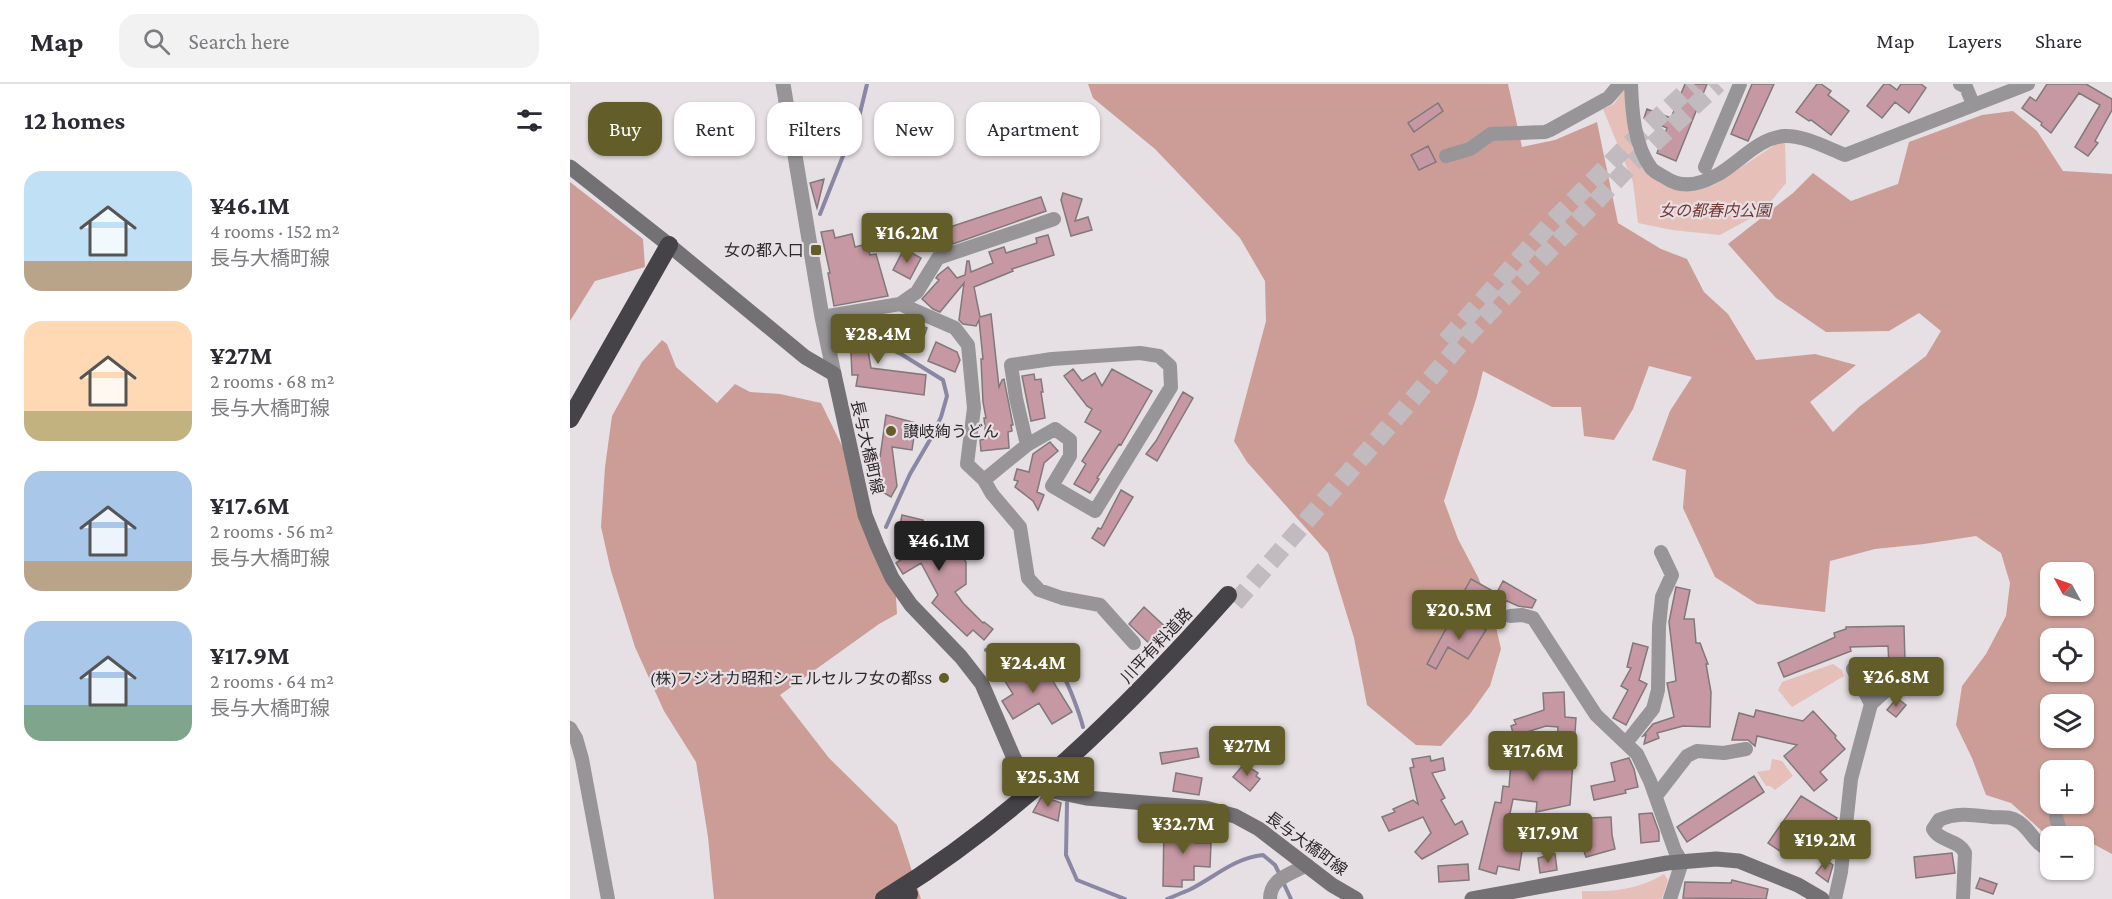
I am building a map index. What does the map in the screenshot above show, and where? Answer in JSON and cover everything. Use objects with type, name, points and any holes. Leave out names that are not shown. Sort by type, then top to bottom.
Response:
[{"type":"highway","points":[[570,419],[669,245]]},
{"type":"highway","name":"川平有料道路","points":[[885,899],[906,894],[1080,750],[1232,599]]},
{"type":"highway","points":[[875,899],[906,894]]},
{"type":"main road","points":[[570,167],[805,357],[834,374]]},
{"type":"main road","name":"長与大橋町線","points":[[834,374],[866,515],[892,578],[911,605],[961,657],[982,684],[1024,776],[1053,791],[1086,798],[1205,808],[1235,816],[1259,829],[1332,885],[1356,899]]},
{"type":"main road","points":[[1472,899],[1682,862],[1716,859],[1739,861],[1798,885],[1822,899]]},
{"type":"street","points":[[783,84],[822,317],[834,374]]},
{"type":"street","points":[[1446,156],[1470,149],[1491,134],[1550,130],[1608,98],[1620,84]]},
{"type":"street","points":[[1630,84],[1635,128],[1643,154],[1652,170],[1672,183],[1694,185],[1718,175],[1771,139],[1785,136],[1800,138],[1845,155],[2028,84]]},
{"type":"street","points":[[1705,167],[1740,84]]},
{"type":"street","points":[[1960,84],[1966,87],[1973,104]]},
{"type":"street","points":[[822,317],[900,304],[917,292],[938,258],[1054,219]]},
{"type":"street","points":[[900,304],[955,328],[968,345],[974,408],[967,464],[984,480],[992,494],[1020,526],[1028,578],[1039,590],[1100,605],[1134,644]]},
{"type":"street","points":[[984,480],[1028,445],[1055,429],[1070,440],[1070,456],[1052,486],[1095,511],[1171,387],[1170,366],[1159,356],[1140,353],[1011,364],[1016,398],[1028,445]]},
{"type":"street","points":[[1626,743],[1653,709],[1658,690],[1662,597],[1672,576],[1660,552]]},
{"type":"street","points":[[1510,616],[1522,615],[1533,618],[1596,716],[1637,754],[1656,796],[1675,851],[1682,862],[1670,899]]},
{"type":"street","points":[[1853,669],[1871,704]]},
{"type":"street","points":[[1834,899],[1842,863],[1851,779],[1871,704],[1908,670]]},
{"type":"street","points":[[570,729],[576,738],[582,759],[608,899]]},
{"type":"street","points":[[1656,796],[1687,756],[1697,751],[1724,753],[1746,749]]},
{"type":"street","points":[[1963,899],[1965,853],[1962,846],[1936,834],[1933,829],[1939,820],[1970,813],[1995,818],[2010,817],[2019,822],[2040,844]]},
{"type":"street","points":[[2056,817],[2059,826]]},
{"type":"street","points":[[1270,899],[1270,890],[1276,881],[1306,865]]},
{"type":"green space","name":"女の都春内公園","points":[[1625,88],[1633,149],[1649,176],[1693,191],[1712,186],[1776,144],[1785,141],[1786,183],[1762,212],[1720,235],[1672,230],[1638,223],[1633,182],[1603,109],[1614,104]]},
{"type":"green space","points":[[1833,664],[1842,670],[1844,676],[1792,707],[1778,690],[1782,682]]},
{"type":"green space","points":[[1772,759],[1782,761],[1793,776],[1775,790],[1766,786],[1757,772],[1770,770]]},
{"type":"green space","points":[[1664,874],[1668,880],[1662,899],[1582,899],[1582,891],[1635,887]]},
{"type":"shaded area","points":[[1088,84],[1508,84],[1522,147],[1555,140],[1597,122],[1618,223],[1661,249],[1687,259],[1704,292],[1728,314],[1756,360],[1815,354],[1856,365],[1810,402],[1833,432],[1859,407],[1926,356],[1941,331],[1919,313],[1889,331],[1826,332],[1776,298],[1728,244],[1793,193],[1813,173],[1851,201],[1898,184],[1909,142],[1982,115],[2013,111],[2037,131],[2063,171],[2112,174],[2112,854],[2094,844],[2094,826],[2040,826],[2040,829],[2011,803],[1986,795],[1956,725],[1962,686],[1986,654],[2006,616],[2010,583],[2001,553],[1976,536],[1875,549],[1830,561],[1825,612],[1757,604],[1715,577],[1683,508],[1686,470],[1652,460],[1670,411],[1692,377],[1649,366],[1633,409],[1614,440],[1584,436],[1581,407],[1552,407],[1483,371],[1444,501],[1458,539],[1478,577],[1493,614],[1501,649],[1490,686],[1470,714],[1441,746],[1416,745],[1367,705],[1354,638],[1328,553],[1247,462],[1234,441],[1266,321],[1265,281],[1240,238],[1155,149],[1093,98]]},
{"type":"shaded area","points":[[570,182],[643,239],[645,267],[595,281],[570,321]]},
{"type":"shaded area","points":[[662,340],[667,344],[676,367],[717,403],[735,384],[750,392],[780,394],[821,403],[846,454],[895,580],[897,614],[879,624],[780,695],[829,758],[897,825],[921,899],[714,899],[708,837],[696,762],[664,711],[635,647],[611,571],[601,527],[605,467],[612,416],[642,362]]},
{"type":"building","points":[[1685,84],[1707,84],[1676,161],[1657,153],[1667,128],[1644,118],[1647,109],[1671,118]]},
{"type":"building","points":[[1752,84],[1774,84],[1748,141],[1731,134]]},
{"type":"building","points":[[1817,84],[1831,91],[1828,95],[1849,111],[1831,135],[1796,112]]},
{"type":"building","points":[[1884,84],[1889,84],[1897,90],[1901,84],[1921,84],[1926,88],[1909,113],[1895,102],[1882,118],[1867,106]]},
{"type":"building","points":[[2047,84],[2086,84],[2112,99],[2112,110],[2095,141],[2098,143],[2088,156],[2075,147],[2100,105],[2079,93],[2051,133],[2022,108],[2030,97],[2036,101]]},
{"type":"building","points":[[1438,103],[1443,111],[1414,132],[1408,123]]},
{"type":"building","points":[[1428,146],[1436,162],[1419,170],[1411,155]]},
{"type":"building","points":[[824,179],[817,208],[810,183]]},
{"type":"building","points":[[1063,193],[1082,199],[1075,221],[1088,217],[1092,230],[1071,236],[1061,200]]},
{"type":"building","points":[[1041,197],[1046,211],[953,244],[947,228]]},
{"type":"building","points":[[833,230],[835,238],[852,234],[855,247],[867,244],[870,255],[876,254],[888,296],[834,306],[821,232]]},
{"type":"building","points":[[1048,235],[1054,255],[1012,269],[1013,271],[974,287],[980,317],[991,314],[999,387],[1004,379],[1013,425],[1011,425],[1012,431],[1008,432],[1009,448],[981,451],[980,440],[986,439],[984,418],[986,418],[983,402],[981,359],[983,359],[979,320],[976,326],[963,324],[959,320],[964,283],[940,312],[922,299],[939,280],[936,278],[938,275],[948,267],[957,278],[965,275],[967,261],[969,261],[971,272],[993,263],[989,252],[1004,247],[1006,253],[1037,243],[1036,238]]},
{"type":"building","points":[[904,249],[921,258],[910,279],[893,270]]},
{"type":"building","points":[[869,318],[871,332],[865,333],[871,368],[926,375],[924,395],[856,386],[858,375],[852,375],[846,322]]},
{"type":"building","points":[[914,323],[927,328],[921,344],[908,339]]},
{"type":"building","points":[[936,342],[957,352],[960,360],[955,372],[928,361]]},
{"type":"building","points":[[1073,369],[1082,381],[1095,373],[1102,386],[1112,369],[1152,391],[1121,445],[1119,444],[1097,478],[1099,479],[1090,493],[1074,484],[1086,464],[1082,461],[1101,431],[1085,422],[1092,409],[1087,406],[1064,376]]},
{"type":"building","points":[[1034,374],[1035,380],[1041,379],[1045,418],[1031,421],[1022,376]]},
{"type":"building","points":[[1183,392],[1193,398],[1157,461],[1146,454],[1156,441]]},
{"type":"building","points":[[886,415],[916,423],[912,450],[892,447],[897,486],[891,497],[876,488],[870,489],[867,470],[880,468],[879,457]]},
{"type":"building","points":[[1050,442],[1058,451],[1044,463],[1037,492],[1044,495],[1038,510],[1033,501],[1015,487],[1018,481],[1014,480],[1017,469],[1029,472],[1033,454]]},
{"type":"building","points":[[1121,490],[1133,497],[1104,546],[1092,538],[1098,528],[1101,529]]},
{"type":"building","points":[[902,515],[923,520],[923,538],[931,534],[935,539],[945,532],[966,562],[966,584],[955,592],[983,623],[993,629],[984,640],[973,630],[967,636],[932,603],[938,595],[921,563],[903,574],[896,563],[901,560],[896,545]]},
{"type":"building","points":[[1471,579],[1491,590],[1480,609],[1461,597]]},
{"type":"building","points":[[1503,581],[1536,600],[1532,608],[1518,606],[1507,601],[1500,607],[1494,598]]},
{"type":"building","points":[[1676,587],[1690,590],[1684,619],[1694,619],[1696,643],[1700,643],[1708,664],[1706,664],[1711,692],[1710,727],[1683,726],[1657,733],[1659,738],[1644,744],[1646,735],[1643,736],[1653,724],[1674,717],[1667,683],[1676,681],[1669,622]]},
{"type":"building","points":[[1144,607],[1173,634],[1157,651],[1129,624]]},
{"type":"building","points":[[1469,615],[1484,624],[1482,628],[1486,630],[1468,659],[1448,647],[1436,669],[1427,664],[1448,625],[1460,631]]},
{"type":"building","points":[[1904,626],[1905,662],[1901,665],[1889,666],[1888,646],[1850,647],[1851,651],[1784,677],[1778,663],[1835,637],[1834,633],[1846,627]]},
{"type":"building","points":[[1633,643],[1648,647],[1639,680],[1647,684],[1626,725],[1613,718],[1628,690],[1621,686],[1631,668],[1627,667]]},
{"type":"building","points":[[1013,660],[1026,682],[1046,670],[1072,712],[1052,724],[1039,703],[1013,719],[1002,701],[1013,694],[998,670]]},
{"type":"building","points":[[1564,692],[1565,717],[1576,718],[1570,805],[1536,812],[1537,802],[1513,799],[1508,823],[1511,824],[1505,846],[1522,851],[1519,870],[1498,866],[1496,874],[1479,869],[1495,802],[1501,803],[1503,786],[1509,787],[1511,762],[1556,765],[1558,727],[1546,726],[1514,736],[1511,726],[1516,724],[1514,720],[1544,710],[1543,693]]},
{"type":"building","points":[[1897,698],[1906,705],[1896,717],[1887,710]]},
{"type":"building","points":[[1756,710],[1803,721],[1813,711],[1845,749],[1820,772],[1827,780],[1814,791],[1784,756],[1797,745],[1757,736],[1755,746],[1748,740],[1732,740],[1739,713],[1754,717]]},
{"type":"building","points":[[1197,748],[1199,757],[1162,764],[1160,753]]},
{"type":"building","points":[[1430,756],[1431,761],[1443,758],[1445,770],[1432,773],[1445,798],[1441,800],[1455,825],[1462,821],[1468,834],[1422,859],[1415,852],[1431,833],[1423,817],[1389,831],[1382,817],[1395,812],[1393,809],[1413,800],[1418,804],[1410,768],[1414,767],[1412,759]]},
{"type":"building","points":[[1629,758],[1638,787],[1625,790],[1626,793],[1594,800],[1591,786],[1615,781],[1611,763]]},
{"type":"building","points":[[1244,764],[1258,773],[1256,776],[1260,779],[1250,791],[1233,777]]},
{"type":"building","points":[[1176,773],[1202,778],[1199,795],[1173,791]]},
{"type":"building","points":[[1754,776],[1764,792],[1687,842],[1677,827]]},
{"type":"building","points":[[1042,796],[1061,803],[1058,821],[1033,812]]},
{"type":"building","points":[[1801,796],[1837,818],[1824,840],[1802,826],[1783,853],[1768,843]]},
{"type":"building","points":[[1652,813],[1659,832],[1659,841],[1641,843],[1639,814]]},
{"type":"building","points":[[1611,817],[1615,849],[1586,857],[1573,819]]},
{"type":"building","points":[[1164,825],[1195,825],[1195,843],[1211,843],[1210,867],[1194,866],[1194,880],[1182,880],[1182,887],[1163,886]]},
{"type":"building","points":[[1952,853],[1955,873],[1916,878],[1914,857]]},
{"type":"building","points":[[1555,854],[1557,870],[1540,873],[1538,858]]},
{"type":"building","points":[[1826,860],[1833,865],[1828,882],[1816,873]]},
{"type":"building","points":[[1468,864],[1469,880],[1439,882],[1438,866]]},
{"type":"building","points":[[1980,878],[1997,884],[1993,894],[1976,888]]},
{"type":"building","points":[[1732,880],[1768,889],[1766,899],[1683,898],[1685,882],[1731,883]]},
{"type":"waterway","points":[[820,214],[860,113],[867,84]]},
{"type":"waterway","points":[[862,342],[868,339],[901,354],[943,380],[947,396],[941,417],[910,474],[886,527]]},
{"type":"waterway","points":[[986,650],[1035,659],[1059,670],[1069,688],[1083,727]]},
{"type":"waterway","points":[[1067,803],[1066,855],[1077,880],[1125,899]]},
{"type":"waterway","points":[[1167,899],[1189,890],[1234,864],[1253,857],[1263,855],[1275,865],[1280,875]]},
{"type":"waterway","points":[[1283,882],[1291,899]]},
{"type":"tunnel","points":[[1446,341],[1551,223],[1624,149],[1694,84]]},
{"type":"tunnel","points":[[1235,603],[1469,334],[1633,163],[1718,84]]},
{"type":"place","name":"女の都入口","points":[[816,250]]},
{"type":"place","name":"讃岐絢うどん","points":[[891,431]]},
{"type":"place","name":"(株)フジオカ昭和シェルセルフ女の都SS","points":[[944,678]]}]
